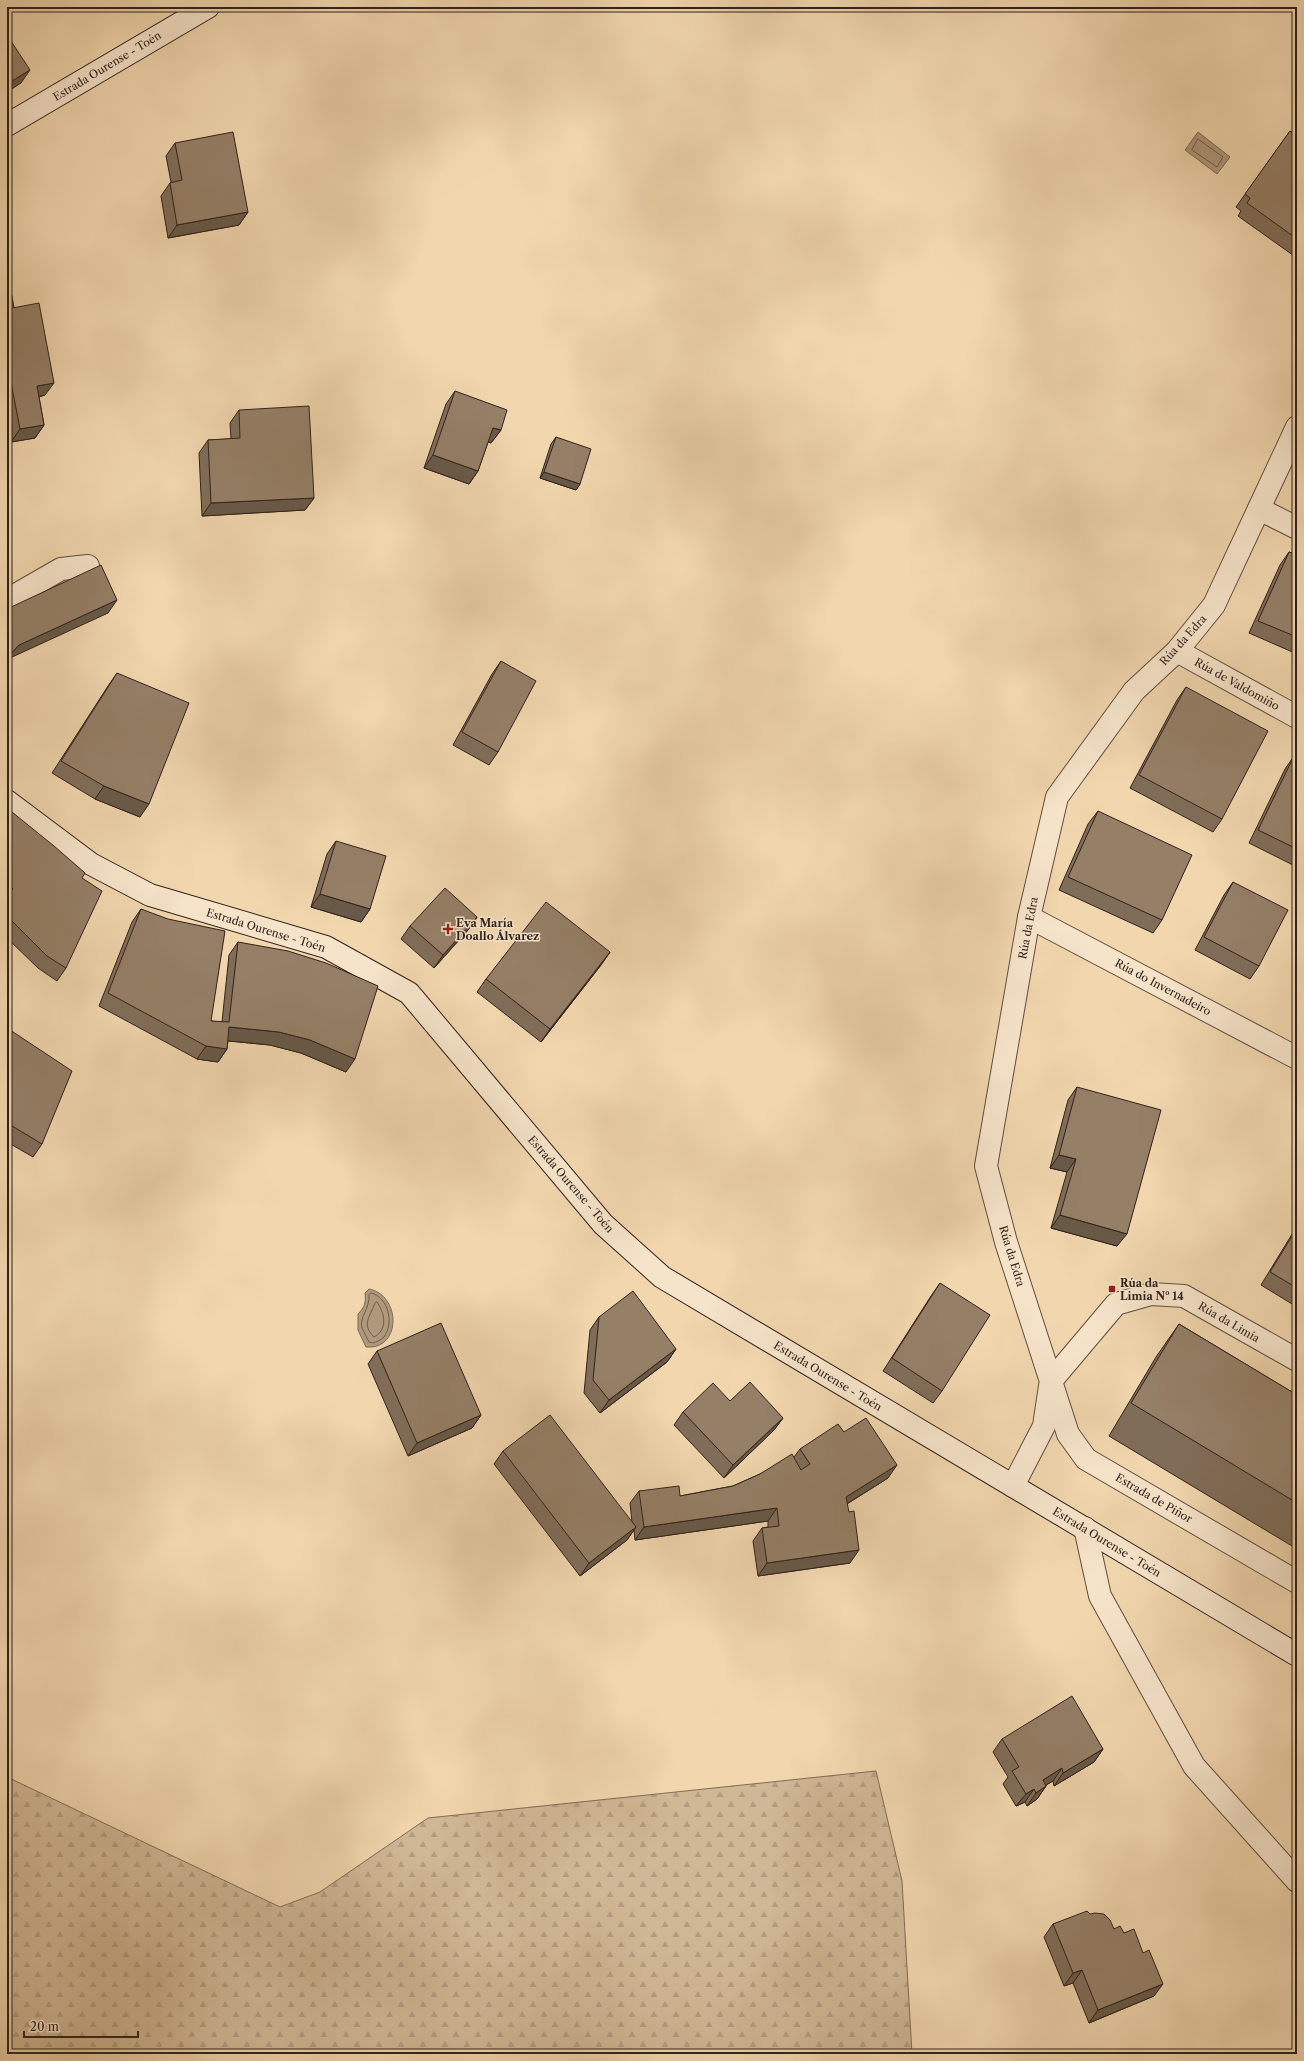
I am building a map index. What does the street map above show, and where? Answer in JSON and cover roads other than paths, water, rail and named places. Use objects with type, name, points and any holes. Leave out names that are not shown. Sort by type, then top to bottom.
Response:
[{"type":"street","name":"Estrada Ourense - Toén","points":[[7,125],[208,7]]},
{"type":"street","name":"Rúa da Edra","points":[[1014,1486],[1044,1426],[1051,1381],[1006,1242],[986,1166],[1029,917],[1057,797],[1134,691],[1176,651],[1214,605],[1297,427]]},
{"type":"street","points":[[1259,509],[1297,528]]},
{"type":"street","points":[[7,600],[61,569],[88,566]]},
{"type":"street","name":"Rúa de Valdomiño","points":[[1176,651],[1297,717]]},
{"type":"street","name":"Estrada Ourense - Toén","points":[[7,801],[91,864],[150,895],[326,947],[408,993],[603,1224],[662,1277],[1297,1655]]},
{"type":"street","name":"Rúa do Invernadeiro","points":[[1029,917],[1297,1058]]},
{"type":"street","name":"Rúa da Limia","points":[[1051,1381],[1116,1304],[1151,1294],[1184,1296],[1297,1360]]},
{"type":"street","name":"Estrada de Piñor","points":[[1051,1381],[1068,1434],[1086,1459],[1297,1582]]},
{"type":"street","points":[[1085,1528],[1100,1596],[1194,1766],[1297,1881]]},
{"type":"water","points":[[1198,132],[1230,157],[1217,174],[1185,150]]},
{"type":"water","points":[[369,1289],[380,1293],[387,1301],[392,1311],[393,1321],[391,1332],[386,1340],[378,1346],[366,1347],[358,1330],[358,1314],[364,1307],[365,1293]]},
{"type":"place","name":"Eva María Doallo Álvarez","points":[[448,929]]},
{"type":"place","name":"Rúa da Limia Nº 14","points":[[1112,1289]]}]
